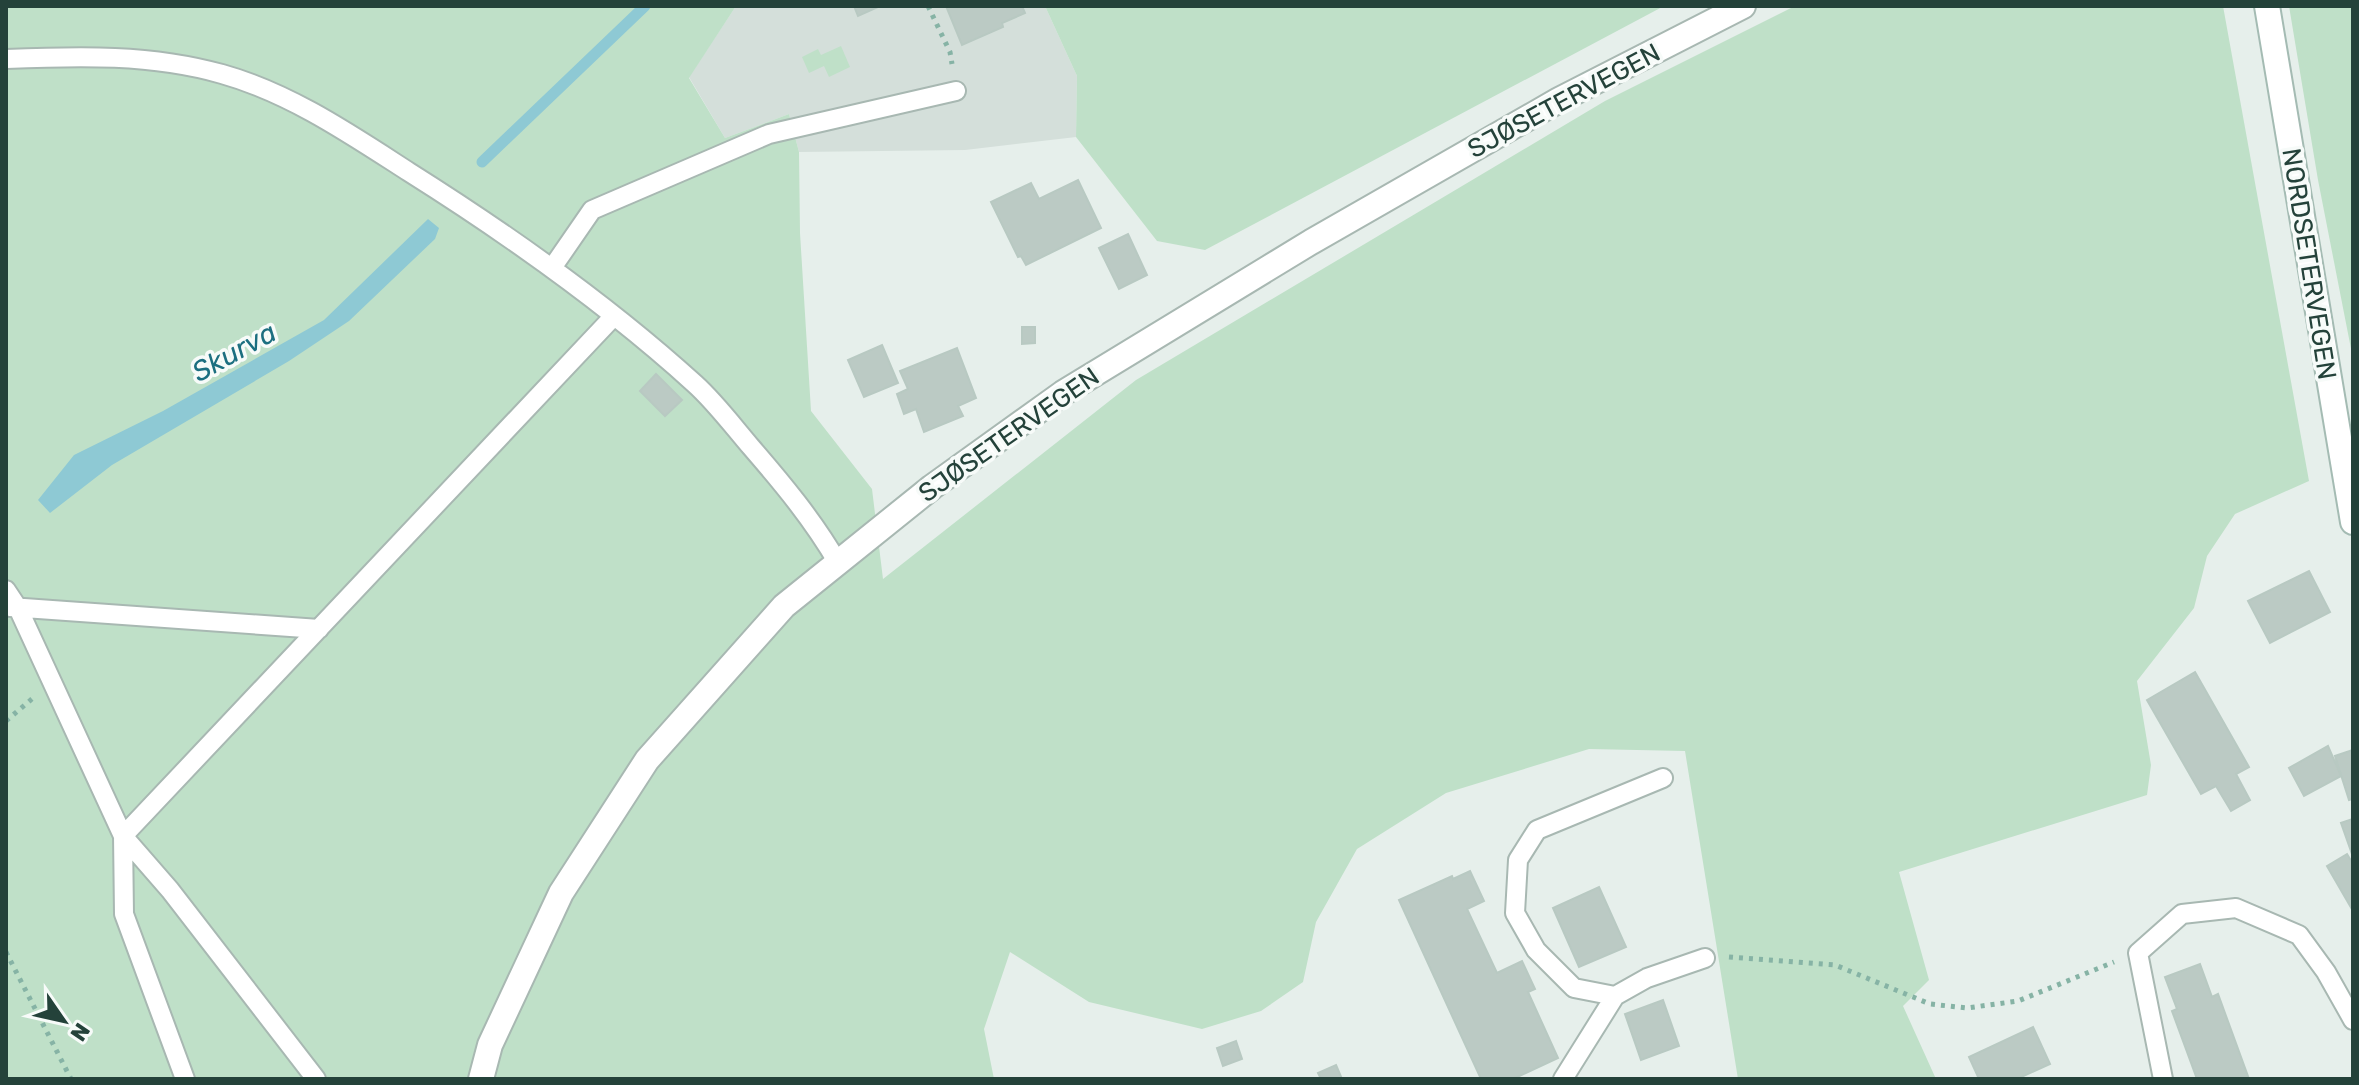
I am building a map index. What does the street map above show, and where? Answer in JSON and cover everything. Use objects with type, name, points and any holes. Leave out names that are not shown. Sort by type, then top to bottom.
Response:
[{"type":"street","name":"SJØSETERVEGEN","points":[[481,1079],[490,1045],[561,893],[647,760],[784,606],[932,487],[1063,393],[1311,242],[1559,100],[1743,6]]},
{"type":"street","name":"NORDSETERVEGEN","points":[[2267,6],[2353,522]]},
{"type":"lane","points":[[6,59],[88,56],[156,60],[222,74],[264,89],[324,118],[441,192],[552,268],[697,386],[791,492],[838,563]]},
{"type":"lane","points":[[552,268],[592,210],[769,134],[956,91]]},
{"type":"lane","points":[[185,1079],[124,914],[123,836],[614,316]]},
{"type":"lane","points":[[6,590],[123,836],[170,890],[316,1079]]},
{"type":"lane","points":[[12,607],[319,629]]},
{"type":"lane","points":[[1615,996],[1574,988],[1536,950],[1515,913],[1518,860],[1537,830],[1663,778]]},
{"type":"lane","points":[[2163,1079],[2138,953],[2182,914],[2236,908],[2299,935],[2326,972],[2353,1020]]},
{"type":"lane","points":[[1563,1079],[1615,996],[1647,978],[1705,958]]},
{"type":"path","points":[[928,6],[950,52],[956,91]]},
{"type":"path","points":[[6,952],[71,1079]]},
{"type":"path","points":[[1705,958],[1740,957],[1835,965],[1930,1004],[1967,1008],[2018,1001],[2138,953]]},
{"type":"shaded area","points":[[736,6],[1045,6],[1077,76],[1076,137],[965,150],[799,152],[789,114],[725,138],[689,77]]},
{"type":"green space","points":[[6,6],[736,6],[689,78],[725,138],[789,114],[799,152],[800,233],[811,411],[872,489],[883,579],[1136,380],[1605,101],[1795,6],[2223,6],[2309,481],[2235,514],[2207,556],[2194,608],[2137,681],[2151,765],[2147,795],[1899,872],[1929,980],[1903,1006],[1936,1079],[1738,1079],[1685,751],[1589,749],[1446,793],[1357,849],[1316,922],[1303,982],[1261,1011],[1202,1029],[1089,1002],[1010,952],[984,1029],[994,1079],[6,1079]]},
{"type":"green space","points":[[1045,6],[1664,6],[1205,250],[1157,241],[1076,137],[1077,76]]},
{"type":"green space","points":[[2289,6],[2353,6],[2353,359],[2318,180]]},
{"type":"green space","points":[[841,46],[850,67],[829,77],[824,66],[809,73],[802,57],[818,49],[821,55]]},
{"type":"water","points":[[428,219],[439,228],[435,239],[349,321],[289,361],[112,465],[50,513],[38,500],[74,455],[163,411],[324,320]]},
{"type":"building","points":[[854,6],[880,6],[858,16]]},
{"type":"building","points":[[946,6],[1022,6],[1025,13],[1002,23],[1003,27],[962,45]]},
{"type":"building","points":[[1078,180],[1101,228],[1026,265],[1021,256],[1018,257],[991,202],[1031,183],[1039,199]]},
{"type":"building","points":[[1128,234],[1147,275],[1119,289],[1099,248]]},
{"type":"building","points":[[1022,327],[1035,327],[1035,343],[1022,344]]},
{"type":"building","points":[[882,345],[898,383],[864,397],[848,360]]},
{"type":"building","points":[[957,348],[976,398],[958,406],[963,416],[924,432],[916,409],[904,414],[897,394],[908,389],[900,371]]},
{"type":"building","points":[[656,374],[682,400],[665,416],[640,391]]},
{"type":"building","points":[[2309,571],[2330,612],[2270,643],[2248,601]]},
{"type":"building","points":[[2195,672],[2249,767],[2236,774],[2250,800],[2231,811],[2216,786],[2201,794],[2147,700]]},
{"type":"building","points":[[2328,746],[2341,776],[2304,796],[2289,768]]},
{"type":"building","points":[[2353,750],[2353,799],[2349,800],[2335,756]]},
{"type":"building","points":[[2353,819],[2353,857],[2341,823]]},
{"type":"building","points":[[2347,854],[2353,864],[2353,911],[2327,866]]},
{"type":"building","points":[[1470,871],[1484,901],[1467,909],[1497,973],[1522,961],[1535,989],[1528,992],[1558,1058],[1513,1079],[1481,1079],[1399,900]]},
{"type":"building","points":[[1599,887],[1626,947],[1579,967],[1553,908]]},
{"type":"building","points":[[2200,964],[2212,997],[2218,994],[2249,1079],[2197,1079],[2172,1011],[2177,1009],[2165,977]]},
{"type":"building","points":[[1663,1000],[1679,1046],[1641,1060],[1625,1014]]},
{"type":"building","points":[[2033,1027],[2050,1064],[2017,1079],[1979,1079],[1969,1057]]},
{"type":"building","points":[[1236,1041],[1242,1059],[1223,1066],[1217,1048]]},
{"type":"building","points":[[1336,1065],[1342,1079],[1321,1079],[1318,1073]]},
{"type":"waterway","name":"Skurva","points":[[482,162],[645,6]]}]
